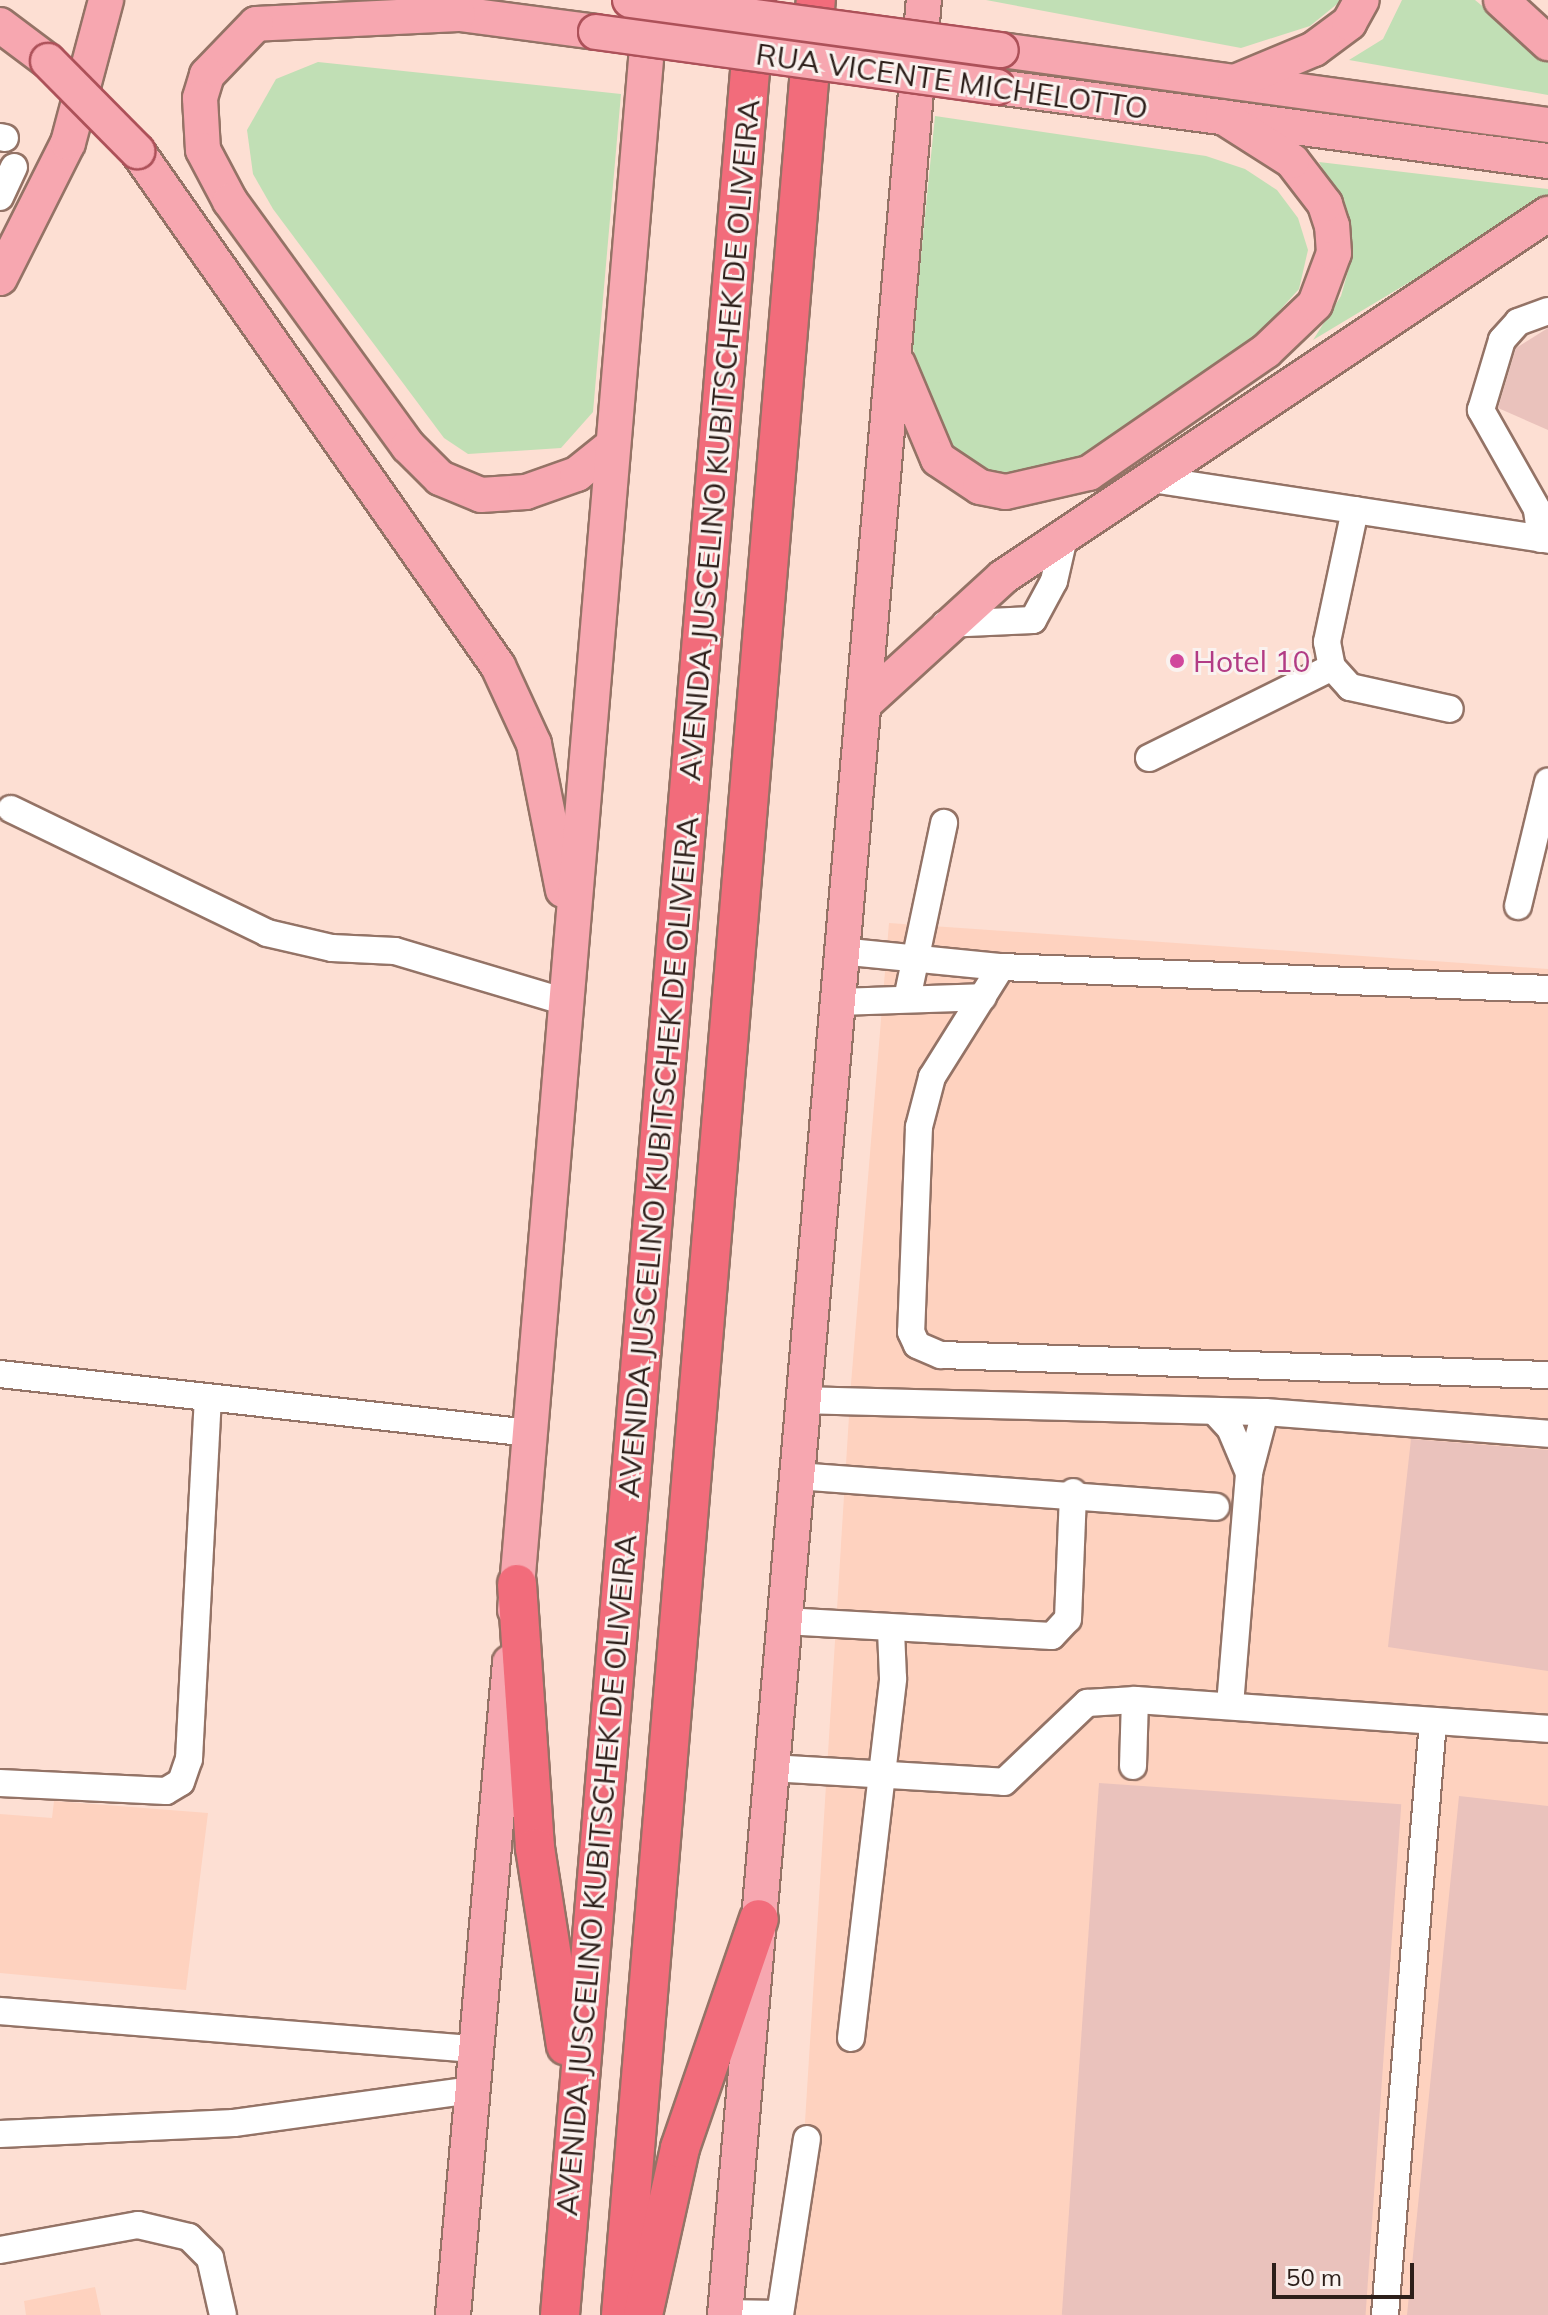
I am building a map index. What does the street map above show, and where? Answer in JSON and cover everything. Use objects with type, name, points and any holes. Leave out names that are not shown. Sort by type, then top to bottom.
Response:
[{"type":"highway","name":"AVENIDA JUSCELINO KUBITSCHEK DE OLIVEIRA","points":[[560,2315],[756,0]]},
{"type":"highway","name":"AVENIDA JUSCELINO KUBITSCHEK DE OLIVEIRA","points":[[621,2315],[816,0]]},
{"type":"highway","points":[[517,1584],[535,1848],[565,2033],[573,2150]]},
{"type":"highway","points":[[643,2315],[680,2148],[759,1919]]},
{"type":"main road","points":[[0,278],[68,143],[106,0]]},
{"type":"main road","name":"RUA VICENTE MICHELOTTO","points":[[357,0],[1548,161]]},
{"type":"main road","name":"RUA VICENTE MICHELOTTO","points":[[630,0],[1548,125]]},
{"type":"main road","points":[[453,2315],[651,0]]},
{"type":"main road","points":[[725,2314],[892,343],[924,0]]},
{"type":"main road","points":[[1234,82],[1332,37],[1362,0]]},
{"type":"main road","points":[[1501,0],[1548,43]]},
{"type":"main road","points":[[458,14],[256,24],[207,75],[199,110],[203,150],[230,201],[424,465],[481,495],[526,492],[568,477],[613,445]]},
{"type":"main road","points":[[0,25],[48,61],[137,151],[498,666],[534,744],[572,938]]},
{"type":"main road","points":[[892,343],[924,438],[956,474],[980,487],[1031,491],[1111,460],[1266,351],[1315,304],[1328,279],[1332,226],[1312,183],[1267,142],[1223,117]]},
{"type":"main road","points":[[863,705],[945,624],[1065,533],[1548,214]]},
{"type":"main road","points":[[568,477],[608,511]]},
{"type":"street","points":[[0,197],[14,167]]},
{"type":"street","points":[[1145,478],[1544,540],[1537,509],[1481,410],[1502,340],[1518,322],[1548,311]]},
{"type":"street","points":[[1355,510],[1327,642],[1332,667],[1350,687],[1450,709]]},
{"type":"street","points":[[945,624],[1033,620],[1054,581],[1065,533]]},
{"type":"street","points":[[1149,758],[1332,667]]},
{"type":"street","points":[[1518,906],[1548,782]]},
{"type":"street","points":[[11,809],[267,933],[332,948],[395,951],[566,1002]]},
{"type":"street","points":[[907,999],[909,959],[944,823]]},
{"type":"street","points":[[840,951],[1001,967],[1548,989]]},
{"type":"street","points":[[1001,967],[932,1077],[919,1127],[911,1332],[917,1345],[941,1355],[1548,1375]]},
{"type":"street","points":[[836,1002],[983,997]]},
{"type":"street","points":[[0,1374],[530,1433]]},
{"type":"street","points":[[0,1783],[166,1791],[181,1782],[189,1759],[208,1398]]},
{"type":"street","points":[[802,1400],[1265,1412],[1548,1434]]},
{"type":"street","points":[[1214,1411],[1230,1428],[1249,1473]]},
{"type":"street","points":[[1230,1705],[1249,1473],[1265,1412]]},
{"type":"street","points":[[796,1476],[1073,1492],[1216,1507]]},
{"type":"street","points":[[784,1621],[891,1630],[1052,1636],[1062,1630],[1073,1492]]},
{"type":"street","points":[[851,2038],[879,1778],[891,1630]]},
{"type":"street","points":[[1133,1766],[1135,1700]]},
{"type":"street","points":[[771,1768],[879,1778],[1004,1782],[1087,1703],[1135,1700],[1548,1729]]},
{"type":"street","points":[[1385,2315],[1433,1721]]},
{"type":"street","points":[[0,2011],[476,2049]]},
{"type":"street","points":[[0,2134],[234,2123],[473,2090]]},
{"type":"street","points":[[725,2314],[780,2314],[807,2139]]},
{"type":"street","points":[[0,2250],[138,2225],[189,2237],[210,2258],[223,2315]]},
{"type":"shaded area","points":[[889,923],[1548,969],[1548,2315],[793,2315],[851,1384]]},
{"type":"shaded area","points":[[54,1801],[208,1813],[186,1990],[0,1973],[0,1814],[52,1818]]},
{"type":"shaded area","points":[[95,2287],[101,2315],[26,2315],[24,2301]]},
{"type":"green space","points":[[986,0],[1342,0],[1310,26],[1241,48]]},
{"type":"green space","points":[[1402,0],[1475,0],[1548,60],[1548,95],[1349,60],[1383,39]]},
{"type":"green space","points":[[318,62],[621,94],[593,412],[561,448],[468,454],[444,438],[273,209],[253,174],[247,130],[276,79]]},
{"type":"green space","points":[[935,116],[1206,156],[1245,169],[1277,190],[1298,218],[1308,250],[1299,289],[1261,331],[1108,447],[1063,471],[989,474],[960,458],[937,429],[912,345]]},
{"type":"green space","points":[[1319,162],[1548,189],[1548,199],[1313,340],[1341,296],[1352,257],[1347,213]]},
{"type":"building","points":[[1548,328],[1548,430],[1498,408],[1516,348]]},
{"type":"building","points":[[1411,1439],[1548,1450],[1548,1671],[1388,1647]]},
{"type":"building","points":[[1099,1783],[1401,1804],[1366,2315],[1062,2315]]},
{"type":"building","points":[[1459,1796],[1548,1806],[1548,2315],[1407,2315]]},
{"type":"place","name":"Hotel 10","points":[[1177,661]]}]
